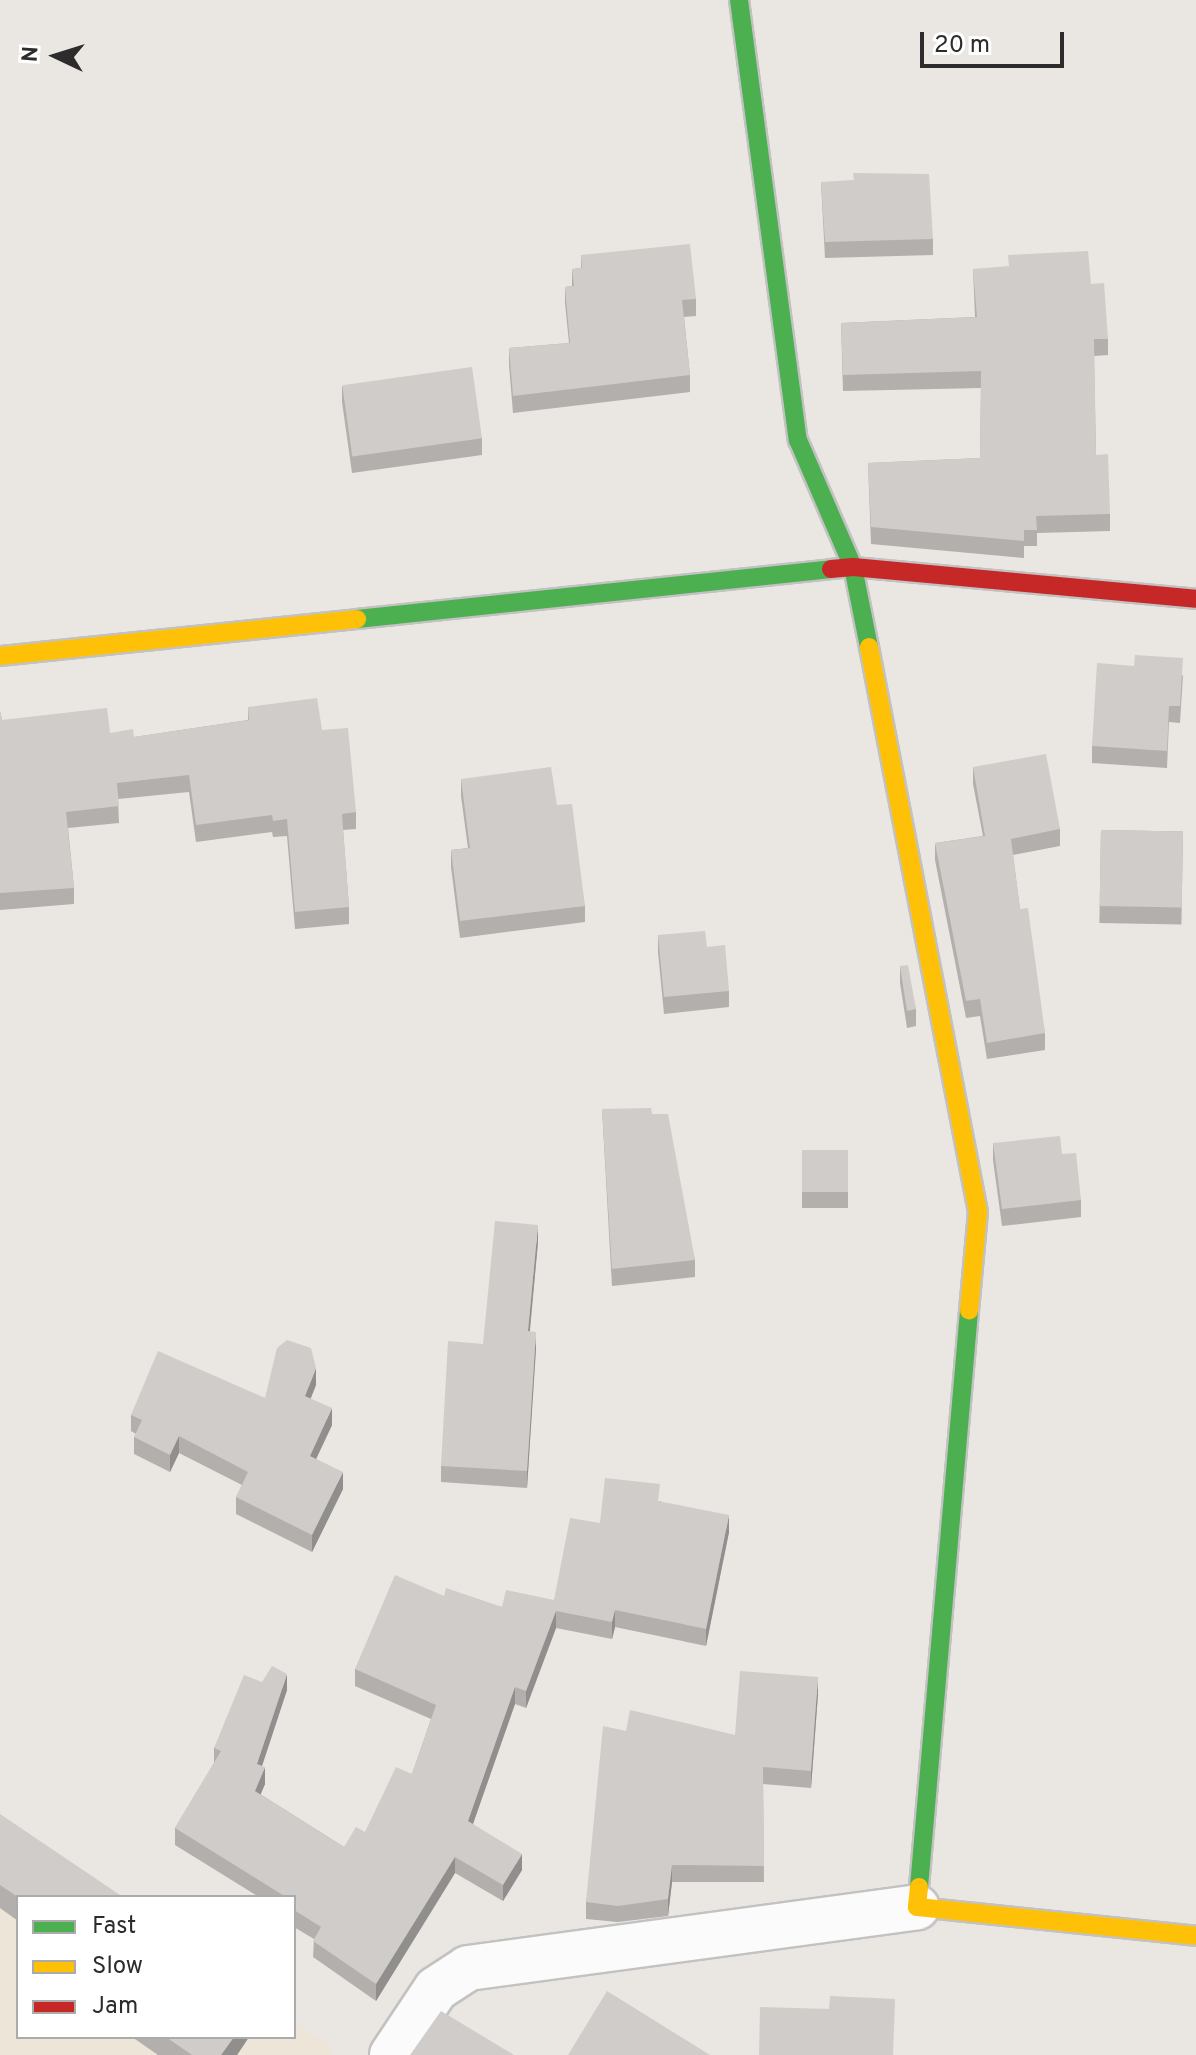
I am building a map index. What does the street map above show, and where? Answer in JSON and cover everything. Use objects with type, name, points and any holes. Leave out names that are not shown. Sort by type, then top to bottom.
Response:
[{"type":"street","points":[[739,0],[798,440],[853,567],[978,1212],[917,1907]]},
{"type":"street","points":[[0,656],[853,567],[1196,599]]},
{"type":"street","points":[[392,2055],[436,1989],[468,1968],[917,1907],[1196,1936]]},
{"type":"shaded area","points":[[0,1825],[18,1895],[16,2039],[296,2039],[296,2023],[334,2049],[330,2055],[0,2055]]},
{"type":"building","points":[[853,173],[929,174],[933,239],[825,242],[821,182],[854,180]]},
{"type":"building","points":[[690,244],[696,299],[682,300],[690,375],[513,396],[509,348],[570,343],[565,287],[574,286],[572,269],[582,268],[581,255]]},
{"type":"building","points":[[1088,251],[1091,284],[1104,283],[1108,339],[1094,339],[1096,455],[1108,454],[1110,514],[1036,516],[1037,530],[1024,530],[1024,541],[871,527],[868,463],[980,458],[981,371],[843,375],[841,323],[977,317],[973,269],[1009,266],[1008,255]]},
{"type":"building","points":[[472,367],[482,438],[352,457],[342,385]]},
{"type":"building","points":[[1135,655],[1183,658],[1180,706],[1169,706],[1167,751],[1092,746],[1097,663],[1134,666]]},
{"type":"building","points":[[317,698],[322,730],[348,728],[356,812],[342,814],[349,907],[295,912],[287,819],[273,821],[272,815],[196,825],[189,775],[117,783],[119,806],[66,812],[74,888],[0,893],[0,711],[2,720],[107,708],[110,733],[133,729],[134,737],[249,720],[248,707]]},
{"type":"building","points":[[1046,754],[1060,829],[1011,839],[1020,909],[1028,908],[1045,1033],[987,1043],[980,999],[966,1001],[935,843],[985,836],[973,767]]},
{"type":"building","points":[[551,767],[557,805],[572,804],[585,906],[460,921],[451,850],[470,848],[461,779]]},
{"type":"building","points":[[1101,830],[1183,831],[1182,907],[1100,906]]},
{"type":"building","points":[[705,931],[707,947],[725,945],[729,991],[664,997],[658,935]]},
{"type":"building","points":[[908,965],[916,1009],[907,1011],[900,966]]},
{"type":"building","points":[[651,1108],[652,1114],[668,1114],[695,1260],[612,1269],[602,1109]]},
{"type":"building","points":[[1060,1136],[1062,1154],[1076,1153],[1081,1200],[1002,1209],[993,1143]]},
{"type":"building","points":[[802,1150],[848,1150],[848,1192],[802,1192]]},
{"type":"building","points":[[495,1221],[538,1225],[528,1331],[536,1332],[527,1471],[441,1466],[448,1341],[483,1344]]},
{"type":"building","points":[[287,1340],[311,1348],[316,1368],[305,1396],[332,1408],[310,1456],[343,1472],[312,1535],[236,1497],[248,1472],[179,1436],[170,1455],[134,1437],[142,1420],[131,1415],[158,1351],[265,1398],[277,1348]]},
{"type":"building","points":[[605,1478],[660,1484],[658,1501],[729,1515],[706,1629],[615,1610],[612,1622],[556,1611],[526,1691],[515,1687],[468,1821],[522,1854],[503,1885],[455,1857],[376,1984],[313,1941],[321,1927],[296,1911],[296,1895],[283,1895],[175,1828],[221,1751],[214,1748],[244,1675],[262,1682],[272,1666],[287,1674],[257,1764],[265,1767],[255,1791],[344,1847],[356,1827],[365,1832],[396,1767],[412,1774],[436,1705],[355,1669],[395,1575],[444,1596],[446,1588],[502,1607],[506,1590],[554,1600],[570,1518],[600,1523]]},
{"type":"building","points":[[740,1671],[818,1677],[811,1771],[763,1767],[764,1866],[672,1865],[668,1899],[618,1906],[586,1902],[603,1726],[626,1731],[630,1710],[735,1735]]},
{"type":"building","points":[[0,1814],[120,1895],[16,1896],[0,1885]]},
{"type":"building","points":[[607,1991],[710,2055],[568,2055]]},
{"type":"building","points":[[830,1996],[895,1999],[893,2055],[759,2055],[760,2007],[829,2009]]},
{"type":"building","points":[[441,2011],[514,2055],[410,2055]]},
{"type":"building","points":[[169,2039],[233,2039],[221,2055],[192,2055]]},
{"type":"traffic: fast","points":[[739,0],[798,440],[853,567],[869,647]]},
{"type":"traffic: fast","points":[[357,619],[831,569]]},
{"type":"traffic: fast","points":[[919,1887],[969,1311]]},
{"type":"traffic: slow","points":[[0,656],[357,619]]},
{"type":"traffic: slow","points":[[869,647],[978,1212],[969,1311]]},
{"type":"traffic: slow","points":[[919,1887],[917,1907],[1196,1936]]},
{"type":"traffic: jam","points":[[831,569],[853,567],[1196,599]]}]
